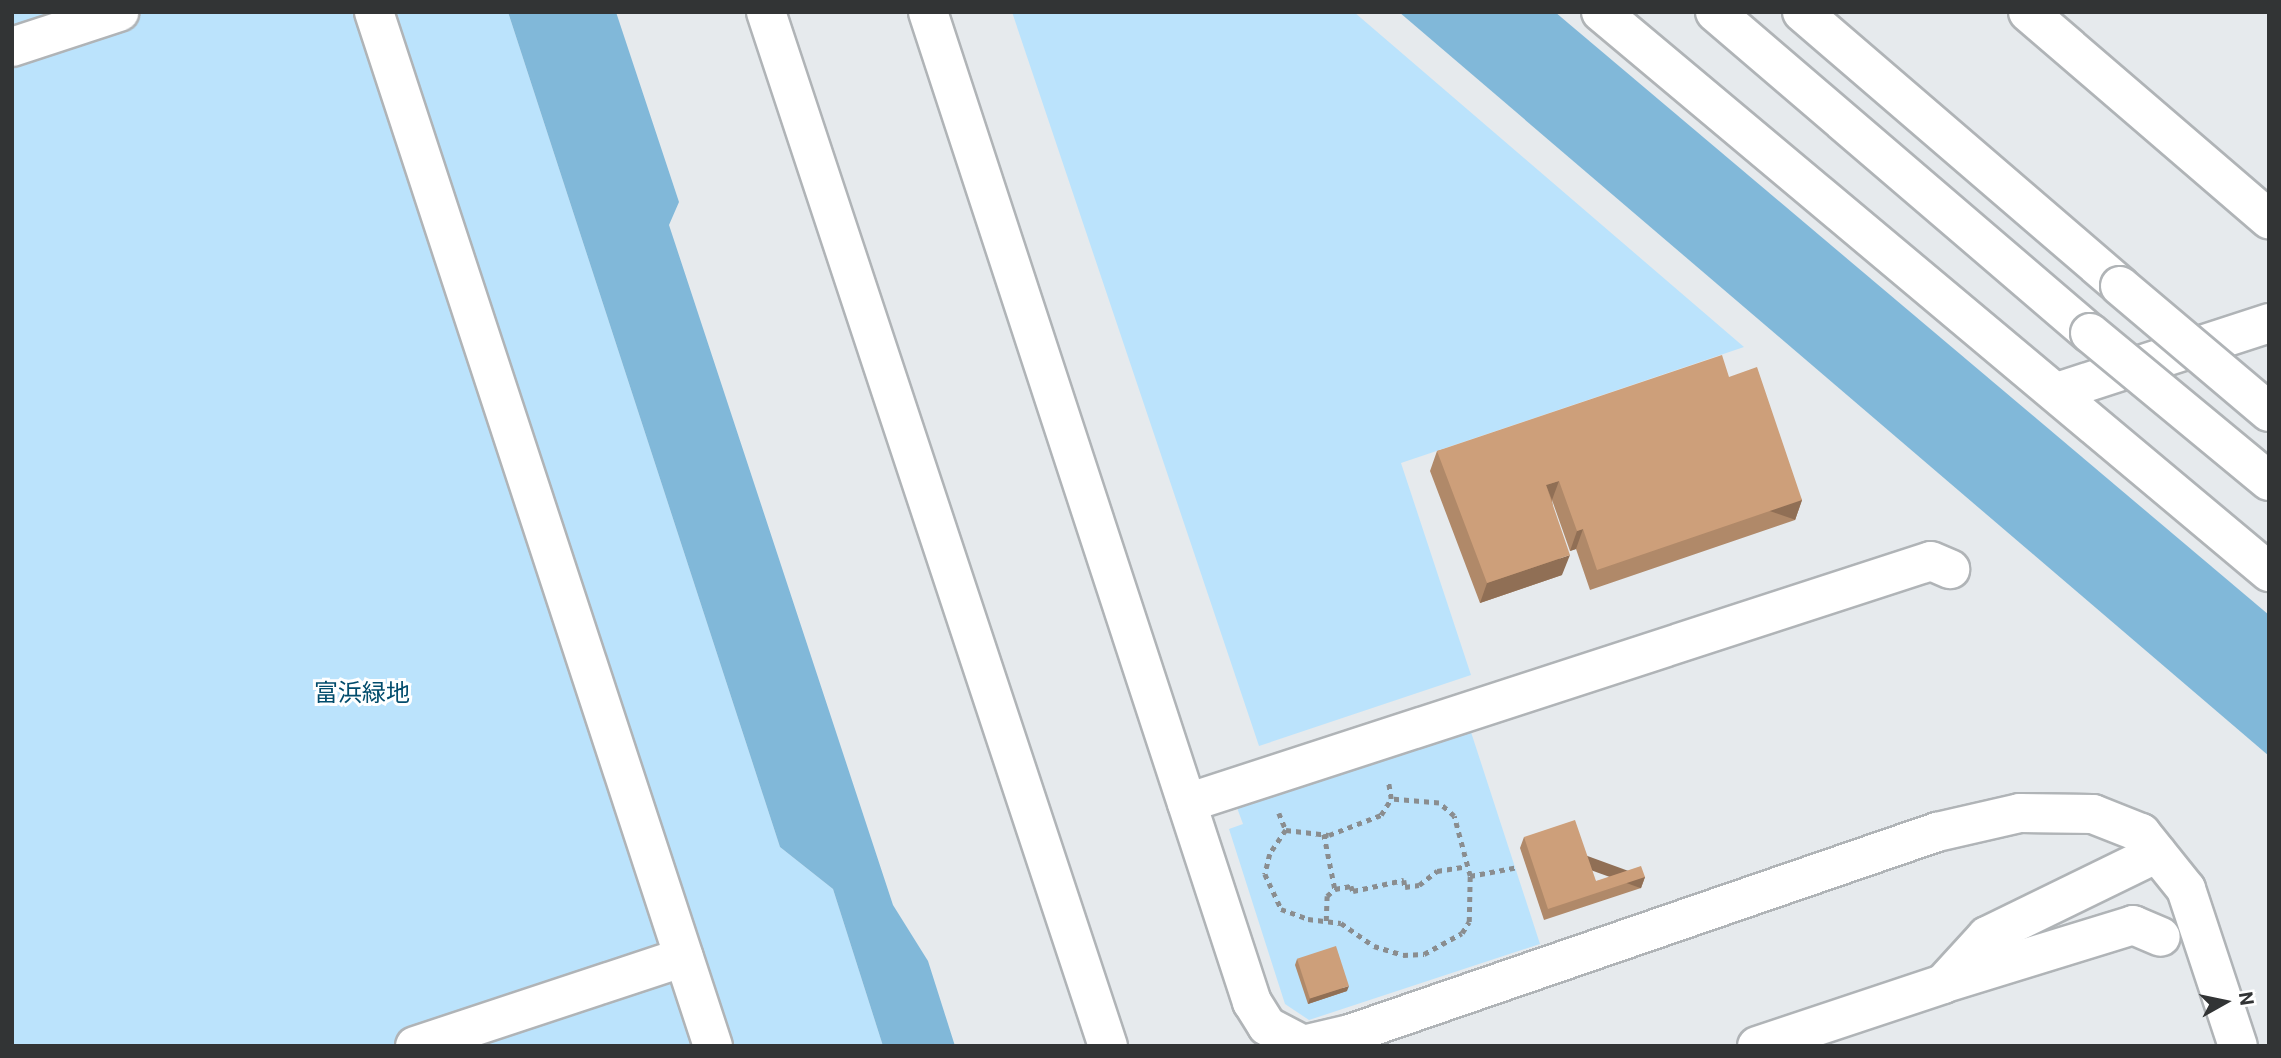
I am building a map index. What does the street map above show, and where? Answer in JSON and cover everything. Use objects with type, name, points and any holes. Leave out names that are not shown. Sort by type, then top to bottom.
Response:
[{"type":"street","points":[[12,47],[119,12]]},
{"type":"street","points":[[374,12],[713,1046]]},
{"type":"street","points":[[766,12],[1108,1046]]},
{"type":"street","points":[[928,12],[1252,1002],[1267,1026],[1303,1045],[1363,1030],[1937,832],[2020,813],[2093,814],[2141,833],[2186,889],[2238,1046]]},
{"type":"street","points":[[1601,12],[2269,572]]},
{"type":"street","points":[[1715,12],[2090,333],[2269,481]]},
{"type":"street","points":[[1802,12],[2269,412]]},
{"type":"street","points":[[2028,12],[2269,219]]},
{"type":"street","points":[[2057,392],[2269,323]]},
{"type":"street","points":[[1187,803],[1377,738],[1931,561],[1950,569]]},
{"type":"street","points":[[1942,984],[1987,936],[2157,853]]},
{"type":"street","points":[[1756,1046],[1942,984],[2133,925],[2161,937]]},
{"type":"street","points":[[415,1046],[684,957]]},
{"type":"path","points":[[1286,830],[1324,834],[1381,815],[1391,799],[1377,738]]},
{"type":"path","points":[[1263,777],[1286,830]]},
{"type":"path","points":[[1286,830],[1270,854],[1265,874],[1272,897],[1281,909],[1342,923],[1374,946],[1404,955],[1424,954],[1462,933],[1469,922],[1470,876],[1454,816],[1439,803],[1391,799]]},
{"type":"path","points":[[1324,834],[1335,889]]},
{"type":"path","points":[[1326,921],[1327,895],[1335,889],[1351,886],[1353,891],[1404,880],[1405,887],[1419,885],[1437,871],[1467,866]]},
{"type":"path","points":[[1470,876],[1518,867]]},
{"type":"green space","name":"富浜緑地","points":[[12,12],[508,12],[780,847],[833,889],[883,1046],[12,1046]]},
{"type":"green space","points":[[1012,12],[1354,12],[1744,347],[1401,463],[1471,675],[1259,746]]},
{"type":"green space","points":[[1470,729],[1540,944],[1309,1020],[1285,1004],[1229,829],[1243,824],[1236,805]]},
{"type":"shaded area","points":[[508,12],[616,12],[679,202],[669,225],[893,905],[928,961],[955,1046],[883,1046],[833,889],[780,847]]},
{"type":"shaded area","points":[[1399,12],[1555,12],[2269,615],[2269,756]]},
{"type":"building","points":[[1722,355],[1729,377],[1757,367],[1802,500],[1597,570],[1583,529],[1577,531],[1559,481],[1546,485],[1570,555],[1487,583],[1437,451]]},
{"type":"building","points":[[1575,820],[1596,881],[1641,866],[1645,877],[1548,909],[1524,837]]},
{"type":"building","points":[[1336,946],[1349,986],[1310,999],[1297,959]]}]
